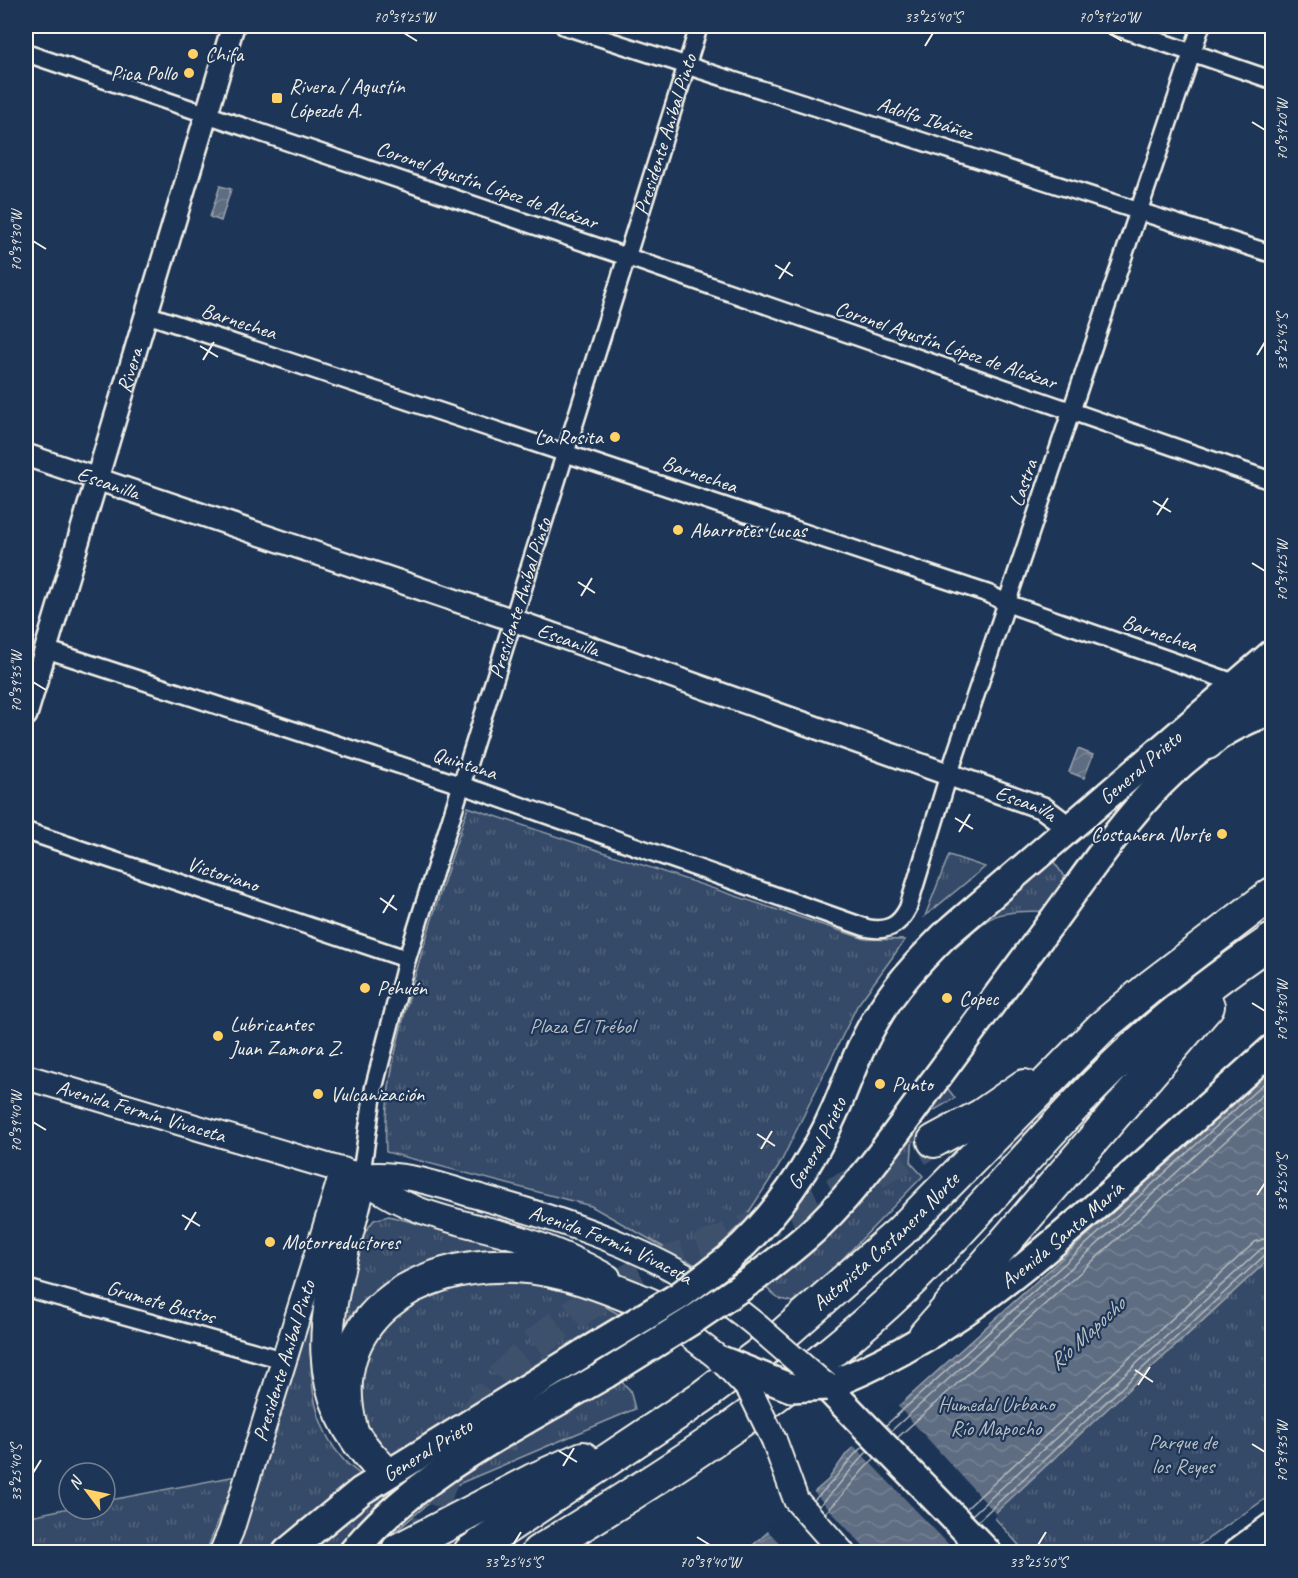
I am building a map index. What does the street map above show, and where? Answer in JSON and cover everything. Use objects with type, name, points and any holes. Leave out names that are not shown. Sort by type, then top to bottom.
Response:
[{"type":"highway","points":[[1207,743],[1272,685]]},
{"type":"highway","name":"Autopista Costanera Norte","points":[[470,1552],[743,1368],[853,1275],[940,1193],[1086,1043],[1150,986],[1272,894]]},
{"type":"highway","points":[[926,1335],[1195,1020],[1272,940]]},
{"type":"highway","name":"Autopista Costanera Norte","points":[[538,1552],[733,1428],[870,1320],[907,1285],[1065,1117],[1142,1040],[1210,984],[1272,940]]},
{"type":"highway","points":[[934,1141],[982,1114],[1086,1043]]},
{"type":"highway","points":[[352,1173],[325,1340],[330,1382],[351,1428],[367,1454],[381,1468]]},
{"type":"highway","points":[[351,1428],[344,1391],[349,1356],[355,1341],[364,1324],[377,1310],[408,1288],[472,1269],[515,1266],[583,1279],[651,1305]]},
{"type":"highway","points":[[398,1550],[533,1480],[661,1424]]},
{"type":"highway","points":[[578,1552],[607,1529],[660,1476]]},
{"type":"highway","points":[[448,1500],[483,1497],[533,1480]]},
{"type":"main road","name":"General Prieto","points":[[287,1552],[361,1491],[679,1296],[728,1259],[773,1212],[797,1178],[836,1109],[863,1042],[905,978],[944,936],[1272,654]]},
{"type":"main road","name":"General Prieto","points":[[353,1552],[385,1518],[438,1476],[490,1442],[696,1318],[756,1277],[818,1226],[844,1198],[895,1134],[1084,878],[1154,792],[1207,743],[1238,725],[1272,711]]},
{"type":"main road","points":[[1065,833],[1071,857],[1084,878]]},
{"type":"main road","name":"Avenida Santa María","points":[[837,1386],[926,1335],[996,1290],[1036,1258],[1272,1049]]},
{"type":"main road","name":"Avenida Fermín Vivaceta","points":[[26,1077],[352,1173],[403,1175],[584,1227],[641,1252],[718,1297],[837,1386]]},
{"type":"main road","name":"Avenida Fermín Vivaceta","points":[[352,1173],[400,1203],[520,1239],[569,1257],[615,1281],[651,1305],[717,1357],[749,1389],[774,1440],[796,1500],[842,1552]]},
{"type":"main road","name":"Presidente Aníbal Pinto","points":[[222,1552],[285,1360],[352,1173]]},
{"type":"main road","points":[[717,1357],[791,1388],[837,1386],[866,1425],[980,1544]]},
{"type":"main road","points":[[866,1425],[862,1393],[873,1365]]},
{"type":"main road","points":[[1238,1552],[1272,1527]]},
{"type":"street","name":"Rivera","points":[[26,715],[233,26]]},
{"type":"street","name":"Adolfo Ibáñez","points":[[564,26],[1272,254]]},
{"type":"street","name":"Presidente Aníbal Pinto","points":[[352,1173],[407,959],[699,26]]},
{"type":"street","points":[[1114,26],[1272,80]]},
{"type":"street","name":"Lastra","points":[[867,928],[889,928],[905,915],[949,774],[1201,26]]},
{"type":"street","name":"Coronel Agustín López de Alcázar","points":[[26,53],[627,257],[1272,481]]},
{"type":"street","name":"Barnechea","points":[[146,314],[989,594],[1006,603],[1238,684]]},
{"type":"street","name":"Escanilla","points":[[26,455],[513,620],[949,774],[1049,811],[1059,820],[1065,833]]},
{"type":"street","name":"Quintana","points":[[45,649],[461,786],[867,928]]},
{"type":"street","name":"Victoriano","points":[[26,831],[407,959]]},
{"type":"street","name":"Grumete Bustos","points":[[26,1288],[285,1360]]},
{"type":"green space","name":"Plaza El Trébol","points":[[468,807],[865,939],[905,940],[857,1006],[779,1166],[741,1224],[697,1266],[591,1206],[386,1152],[389,1090],[400,1030],[424,944]]},
{"type":"green space","points":[[949,855],[985,867],[925,916]]},
{"type":"green space","points":[[1051,858],[1064,876],[1064,882],[1047,908],[1041,911],[1011,912],[993,917],[977,928],[956,948],[950,948]]},
{"type":"green space","points":[[945,1085],[955,1098],[931,1112],[913,1135],[911,1163],[923,1176],[821,1281],[793,1302],[780,1299],[765,1287],[821,1242],[854,1209]]},
{"type":"green space","points":[[345,1200],[319,1297],[311,1366],[314,1399],[324,1430],[344,1461],[366,1479],[274,1552],[229,1552]]},
{"type":"green space","points":[[389,1216],[531,1254],[403,1275],[373,1294],[355,1310],[337,1334],[363,1235],[374,1220]]},
{"type":"green space","name":"Parque de los Reyes","points":[[1272,1256],[1272,1494],[1189,1552],[1079,1552],[1073,1545],[1061,1552],[1025,1552],[993,1516],[952,1552],[746,1552],[1169,1352]]},
{"type":"green space","points":[[520,1275],[589,1297],[622,1316],[387,1466],[361,1435],[357,1350],[424,1291]]},
{"type":"green space","points":[[577,1373],[584,1373],[341,1552],[306,1552],[358,1508]]},
{"type":"green space","points":[[620,1380],[630,1390],[635,1409],[442,1492],[389,1537],[393,1545],[389,1552],[369,1552],[396,1525],[456,1478],[521,1437]]},
{"type":"green space","points":[[236,1476],[206,1552],[26,1552],[26,1517],[57,1511],[57,1521],[117,1521],[117,1499]]},
{"type":"water","points":[[220,186],[231,189],[221,221],[210,217]]},
{"type":"water","points":[[1078,749],[1093,755],[1084,778],[1069,772]]},
{"type":"water","name":"Humedal Urbano Río Mapocho","points":[[1272,1068],[1272,1256],[993,1515],[951,1552],[745,1552],[828,1480],[847,1453]]},
{"type":"pier","points":[[896,1404],[997,1515],[956,1552],[852,1444]]},
{"type":"pier","points":[[812,1490],[868,1552],[788,1552],[767,1530]]},
{"type":"tunnel","points":[[422,1552],[433,1505],[450,1461],[471,1422],[496,1386],[526,1354],[560,1324],[598,1298],[640,1274],[839,1191],[934,1141]]},
{"type":"place","name":"Chifa","points":[[193,54]]},
{"type":"place","name":"Pica Pollo","points":[[189,73]]},
{"type":"place","name":"Rivera / Agustín Lópezde A.","points":[[277,98]]},
{"type":"place","name":"La Rosita","points":[[615,437]]},
{"type":"place","name":"Abarrotes Lucas","points":[[678,530]]},
{"type":"place","name":"Costanera Norte","points":[[1222,834]]},
{"type":"place","name":"Pehuén","points":[[365,988]]},
{"type":"place","name":"Copec","points":[[947,998]]},
{"type":"place","name":"Lubricantes Juan Zamora Z.","points":[[218,1036]]},
{"type":"place","name":"Punto","points":[[880,1084]]},
{"type":"place","name":"Vulcanización","points":[[318,1094]]},
{"type":"place","name":"Motorreductores","points":[[270,1242]]},
{"type":"water label","name":"Río Mapocho","points":[[1086,1333]]}]
